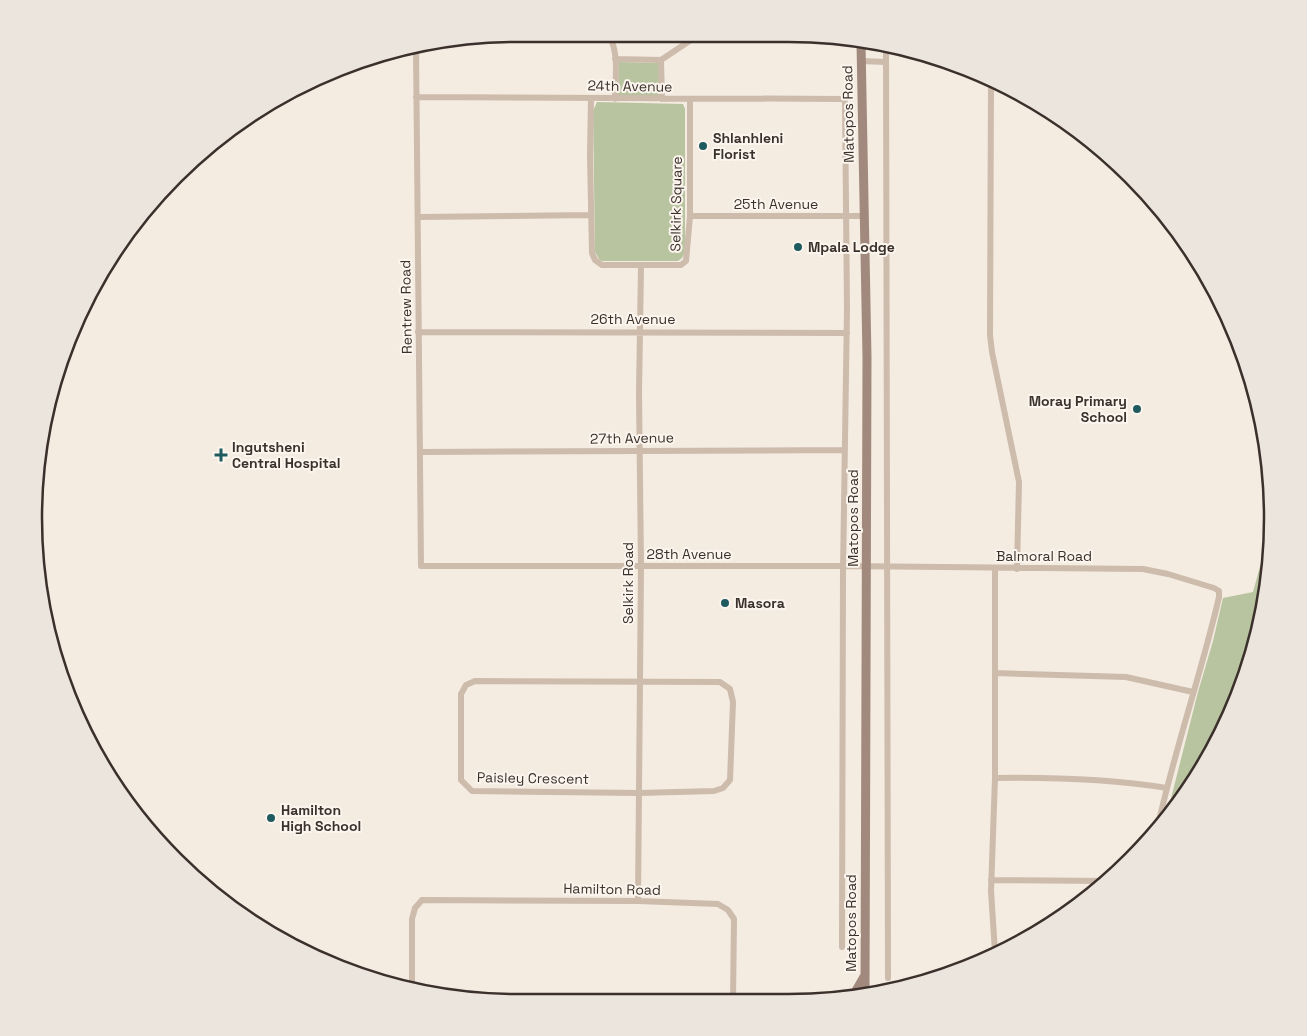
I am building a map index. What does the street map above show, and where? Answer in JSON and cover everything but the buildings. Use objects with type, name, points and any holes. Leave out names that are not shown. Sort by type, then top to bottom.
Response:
[{"type":"main road","name":"Matopos Road","points":[[861,49],[867,357],[865,987]]},
{"type":"main road","points":[[857,988],[865,974]]},
{"type":"street","points":[[612,42],[615,59],[615,99]]},
{"type":"street","points":[[615,59],[662,60],[688,42]]},
{"type":"street","points":[[886,53],[888,978]]},
{"type":"street","name":"Rentrew Road","points":[[416,54],[421,566]]},
{"type":"street","points":[[662,60],[662,99]]},
{"type":"street","points":[[861,61],[886,62]]},
{"type":"street","points":[[991,88],[990,335],[1019,476],[1017,569]]},
{"type":"street","name":"24th Avenue","points":[[416,97],[615,99],[840,97],[844,99],[845,103],[846,216]]},
{"type":"street","name":"Selkirk Square","points":[[591,98],[590,215],[592,253],[599,264],[602,265],[681,265],[685,263],[688,253],[690,216],[690,99]]},
{"type":"street","points":[[418,218],[590,215]]},
{"type":"street","name":"25th Avenue","points":[[690,216],[863,216]]},
{"type":"street","points":[[842,947],[843,566],[847,334],[846,216]]},
{"type":"street","name":"Selkirk Road","points":[[638,901],[641,265]]},
{"type":"street","name":"26th Avenue","points":[[418,332],[847,334]]},
{"type":"street","name":"27th Avenue","points":[[420,452],[844,450]]},
{"type":"street","name":"28th Avenue","points":[[421,566],[866,567]]},
{"type":"street","name":"Balmoral Road","points":[[866,567],[1148,570],[1214,588],[1219,591],[1219,597],[1209,641],[1194,692]]},
{"type":"street","points":[[995,569],[995,778],[992,880],[995,946]]},
{"type":"street","points":[[996,673],[1126,677],[1194,692],[1161,813]]},
{"type":"street","name":"Paisley Crescent","points":[[475,681],[640,681],[720,682],[730,688],[733,702],[730,780],[728,784],[714,792],[472,791],[462,780],[461,694],[466,685],[475,681]]},
{"type":"street","points":[[995,778],[1040,777],[1106,780],[1167,788]]},
{"type":"street","points":[[992,880],[1096,881]]},
{"type":"street","name":"Hamilton Road","points":[[412,981],[412,919],[416,905],[427,898],[718,904],[728,910],[734,919],[733,994]]},
{"type":"green space","points":[[619,62],[659,63],[659,96],[618,96]]},
{"type":"green space","points":[[597,102],[683,104],[685,109],[685,252],[678,261],[602,261],[595,252],[593,111]]},
{"type":"green space","points":[[1262,559],[1255,611],[1239,671],[1228,700],[1201,756],[1170,801],[1223,598],[1253,592]]},
{"type":"place","name":"Shlanhleni Florist","points":[[703,146]]},
{"type":"place","name":"Mpala Lodge","points":[[798,247]]},
{"type":"place","name":"Moray Primary School","points":[[1137,409]]},
{"type":"place","name":"Ingutsheni Central Hospital","points":[[221,455]]},
{"type":"place","name":"Masora","points":[[725,603]]},
{"type":"place","name":"Hamilton High School","points":[[271,818]]}]
